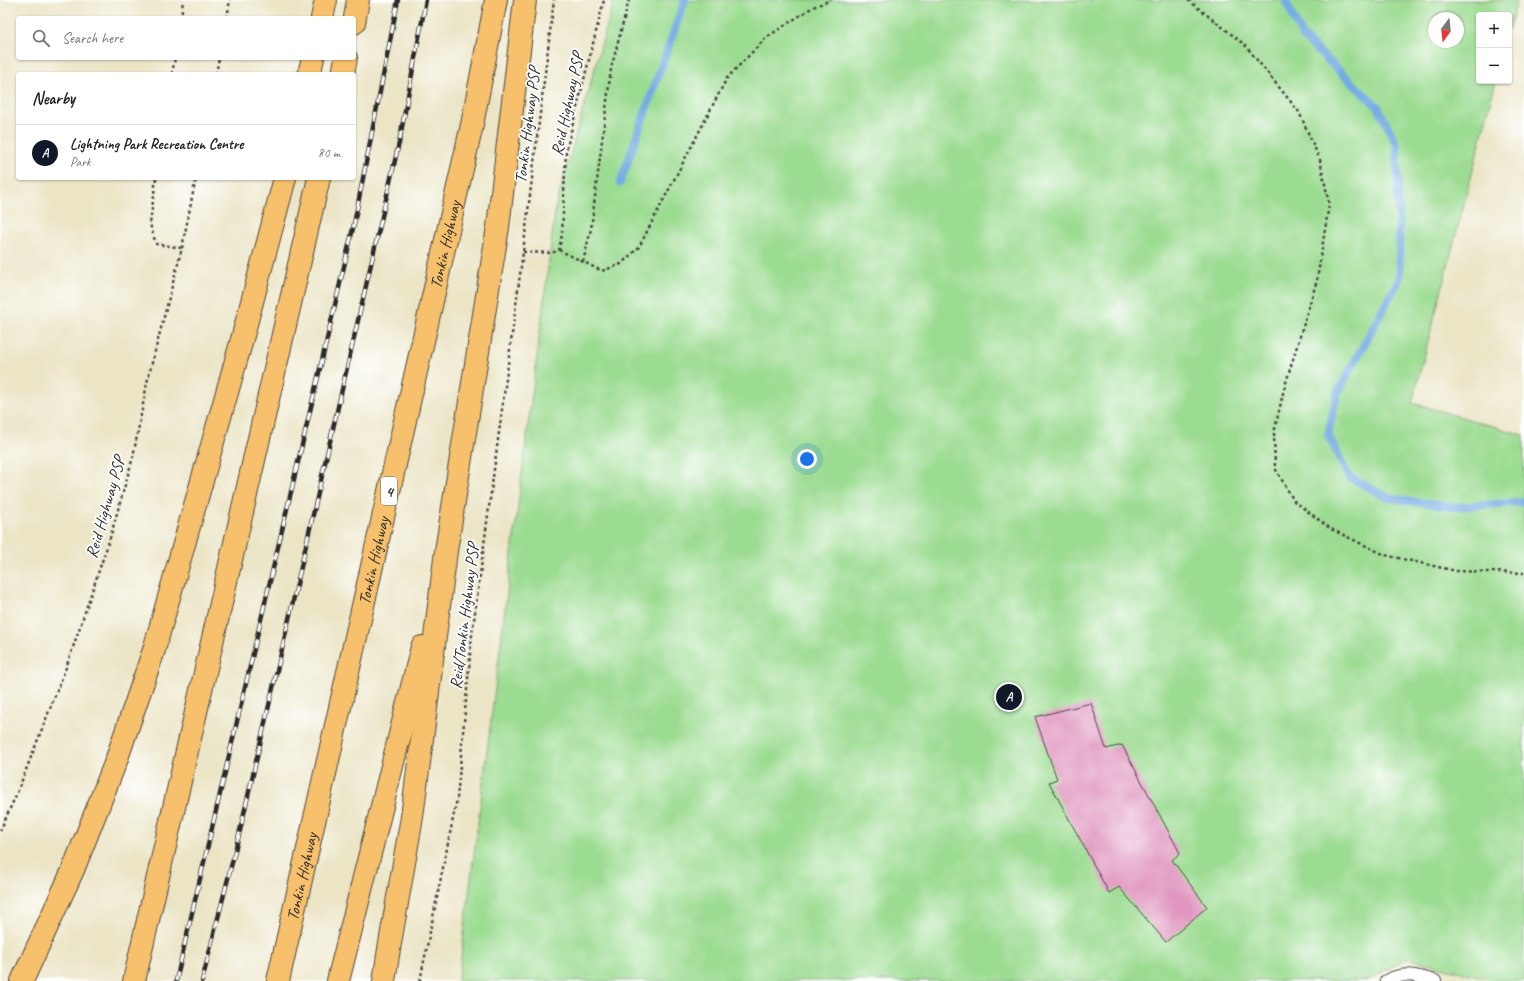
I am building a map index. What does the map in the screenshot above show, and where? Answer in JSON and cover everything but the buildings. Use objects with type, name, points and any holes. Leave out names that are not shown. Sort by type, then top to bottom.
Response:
[{"type":"highway","points":[[322,16],[326,0]]},
{"type":"highway","points":[[355,16],[358,0]]},
{"type":"highway","name":"Tonkin Highway","points":[[278,981],[472,125],[496,0]]},
{"type":"highway","points":[[384,981],[412,817],[446,551],[498,227],[525,0]]},
{"type":"highway","points":[[310,72],[312,60]]},
{"type":"highway","points":[[343,72],[346,60]]},
{"type":"highway","points":[[22,981],[73,870],[116,761],[154,650],[241,343],[284,180]]},
{"type":"highway","points":[[134,981],[319,180]]},
{"type":"highway","points":[[338,981],[446,551]]},
{"type":"lane","points":[[1386,981],[1394,976],[1403,975],[1413,975],[1435,981]]},
{"type":"path","points":[[181,16],[183,0]]},
{"type":"path","points":[[227,16],[230,0]]},
{"type":"path","name":"Tonkin Highway PSP","points":[[523,252],[554,0]]},
{"type":"path","name":"Reid Highway PSP","points":[[559,250],[562,234],[566,150],[604,0]]},
{"type":"path","points":[[583,262],[591,228],[611,69],[629,0]]},
{"type":"path","points":[[523,252],[552,253],[559,250],[602,271],[621,264],[639,247],[727,78],[767,37],[813,7],[831,0]]},
{"type":"path","points":[[1188,0],[1245,45],[1299,112],[1322,167],[1329,204],[1317,280],[1284,389],[1274,433],[1275,468],[1294,501],[1331,529],[1385,554],[1456,571],[1524,573]]},
{"type":"path","points":[[172,72],[175,60]]},
{"type":"path","points":[[216,72],[219,60]]},
{"type":"path","points":[[156,180],[150,224],[156,244],[182,248]]},
{"type":"path","name":"Reid Highway PSP","points":[[0,831],[18,793],[67,665],[110,538],[133,457],[148,378],[182,248],[196,180]]},
{"type":"path","name":"Reid/Tonkin Highway PSP","points":[[420,981],[457,798],[472,635],[523,252]]},
{"type":"green space","points":[[614,0],[1517,0],[1512,19],[1512,12],[1476,12],[1476,84],[1495,84],[1412,403],[1524,435],[1524,981],[1496,981],[1407,958],[1367,981],[458,981],[556,205]]},
{"type":"waterway","points":[[620,183],[685,0]]},
{"type":"waterway","points":[[1285,0],[1302,36],[1378,107],[1397,145],[1400,278],[1337,394],[1328,435],[1349,477],[1389,498],[1454,507],[1524,502]]},
{"type":"railway","points":[[176,981],[354,224],[398,0]]},
{"type":"railway","points":[[202,981],[239,835],[399,143],[426,0]]},
{"type":"place","name":"Lightning Park Recreation Centre","points":[[1009,697]]}]
